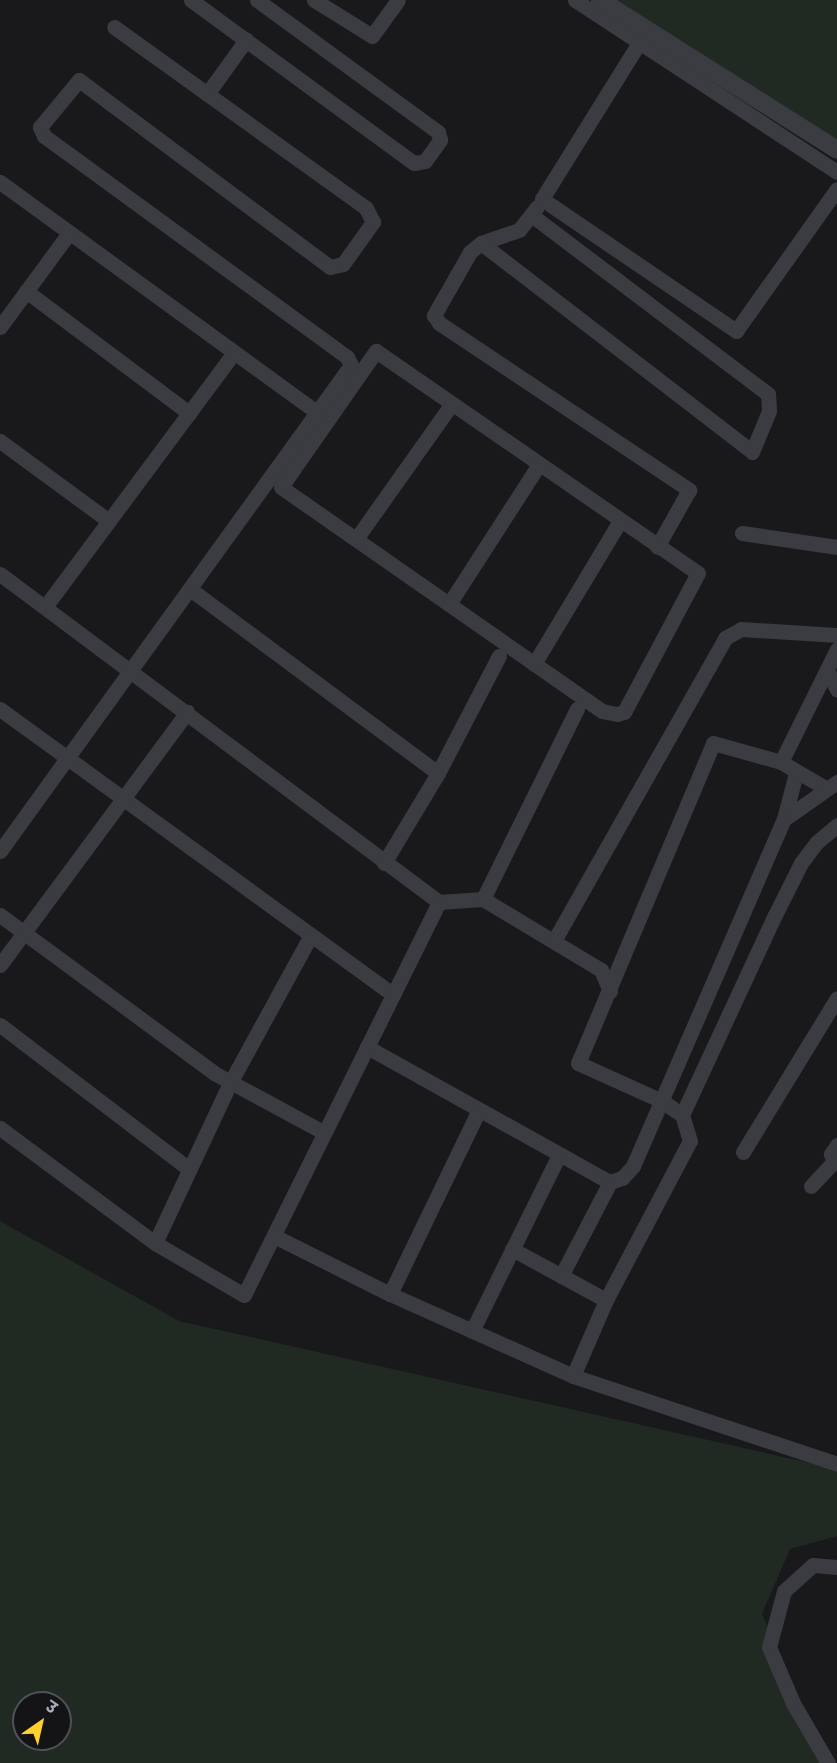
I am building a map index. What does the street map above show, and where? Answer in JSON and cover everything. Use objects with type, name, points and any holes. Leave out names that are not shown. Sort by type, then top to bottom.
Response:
[{"type":"street","points":[[191,0],[417,164],[425,161],[440,140],[436,130],[257,0]]},
{"type":"street","points":[[314,0],[372,36],[398,0]]},
{"type":"street","points":[[575,0],[643,36],[837,150]]},
{"type":"street","points":[[600,0],[643,36],[837,172]]},
{"type":"street","points":[[0,851],[350,368],[350,360],[39,130],[73,83],[82,81],[325,264],[340,267],[370,227],[370,212],[114,27]]},
{"type":"street","points":[[643,36],[542,200],[519,230],[481,243],[470,252],[437,304],[435,320],[689,490],[657,546]]},
{"type":"street","points":[[207,94],[246,40]]},
{"type":"street","points":[[0,182],[233,354],[318,413]]},
{"type":"street","points":[[542,200],[736,331],[837,189]]},
{"type":"street","points":[[481,243],[752,452],[769,411],[768,394],[531,215]]},
{"type":"street","points":[[0,327],[69,233]]},
{"type":"street","points":[[26,291],[189,413]]},
{"type":"street","points":[[376,351],[450,406],[657,546],[698,573],[624,712],[616,714],[602,711],[281,487],[376,351]]},
{"type":"street","points":[[45,607],[233,354]]},
{"type":"street","points":[[356,539],[450,406]]},
{"type":"street","points":[[0,441],[108,521]]},
{"type":"street","points":[[449,604],[538,466]]},
{"type":"street","points":[[534,664],[620,521]]},
{"type":"street","points":[[742,533],[837,547]]},
{"type":"street","points":[[0,574],[439,902],[483,899],[555,939],[601,970],[610,991]]},
{"type":"street","points":[[190,589],[438,773]]},
{"type":"street","points":[[555,939],[725,638],[741,629],[837,635]]},
{"type":"street","points":[[781,762],[837,649]]},
{"type":"street","points":[[384,863],[438,773],[498,656]]},
{"type":"street","points":[[827,670],[837,690]]},
{"type":"street","points":[[0,709],[310,937],[393,995]]},
{"type":"street","points":[[483,899],[577,709]]},
{"type":"street","points":[[0,965],[187,712]]},
{"type":"street","points":[[573,1376],[606,1300],[690,1141],[682,1115],[662,1101],[578,1063],[713,743],[781,762],[796,773],[832,786]]},
{"type":"street","points":[[561,1276],[610,1182],[622,1178],[633,1166],[784,819],[796,773]]},
{"type":"street","points":[[784,819],[832,786]]},
{"type":"street","points":[[682,1115],[801,863],[817,842],[837,825]]},
{"type":"street","points":[[0,1128],[155,1243],[244,1295],[439,902]]},
{"type":"street","points":[[0,915],[230,1083],[323,1132]]},
{"type":"street","points":[[155,1243],[230,1083],[310,937]]},
{"type":"street","points":[[743,1152],[835,1005]]},
{"type":"street","points":[[0,1026],[189,1169]]},
{"type":"street","points":[[367,1047],[478,1112],[610,1182]]},
{"type":"street","points":[[390,1294],[478,1112]]},
{"type":"street","points":[[810,1186],[836,1161],[831,1154],[837,1144]]},
{"type":"street","points":[[472,1331],[559,1155]]},
{"type":"street","points":[[274,1236],[390,1294],[573,1376],[837,1464]]},
{"type":"street","points":[[512,1249],[606,1300]]},
{"type":"street","points":[[828,1763],[793,1703],[769,1647],[784,1591],[813,1565],[837,1567]]},
{"type":"shaded area","points":[[602,0],[837,0],[837,145]]},
{"type":"shaded area","points":[[0,1221],[179,1321],[837,1469],[837,1536],[790,1549],[762,1614],[828,1763],[0,1763]]}]
